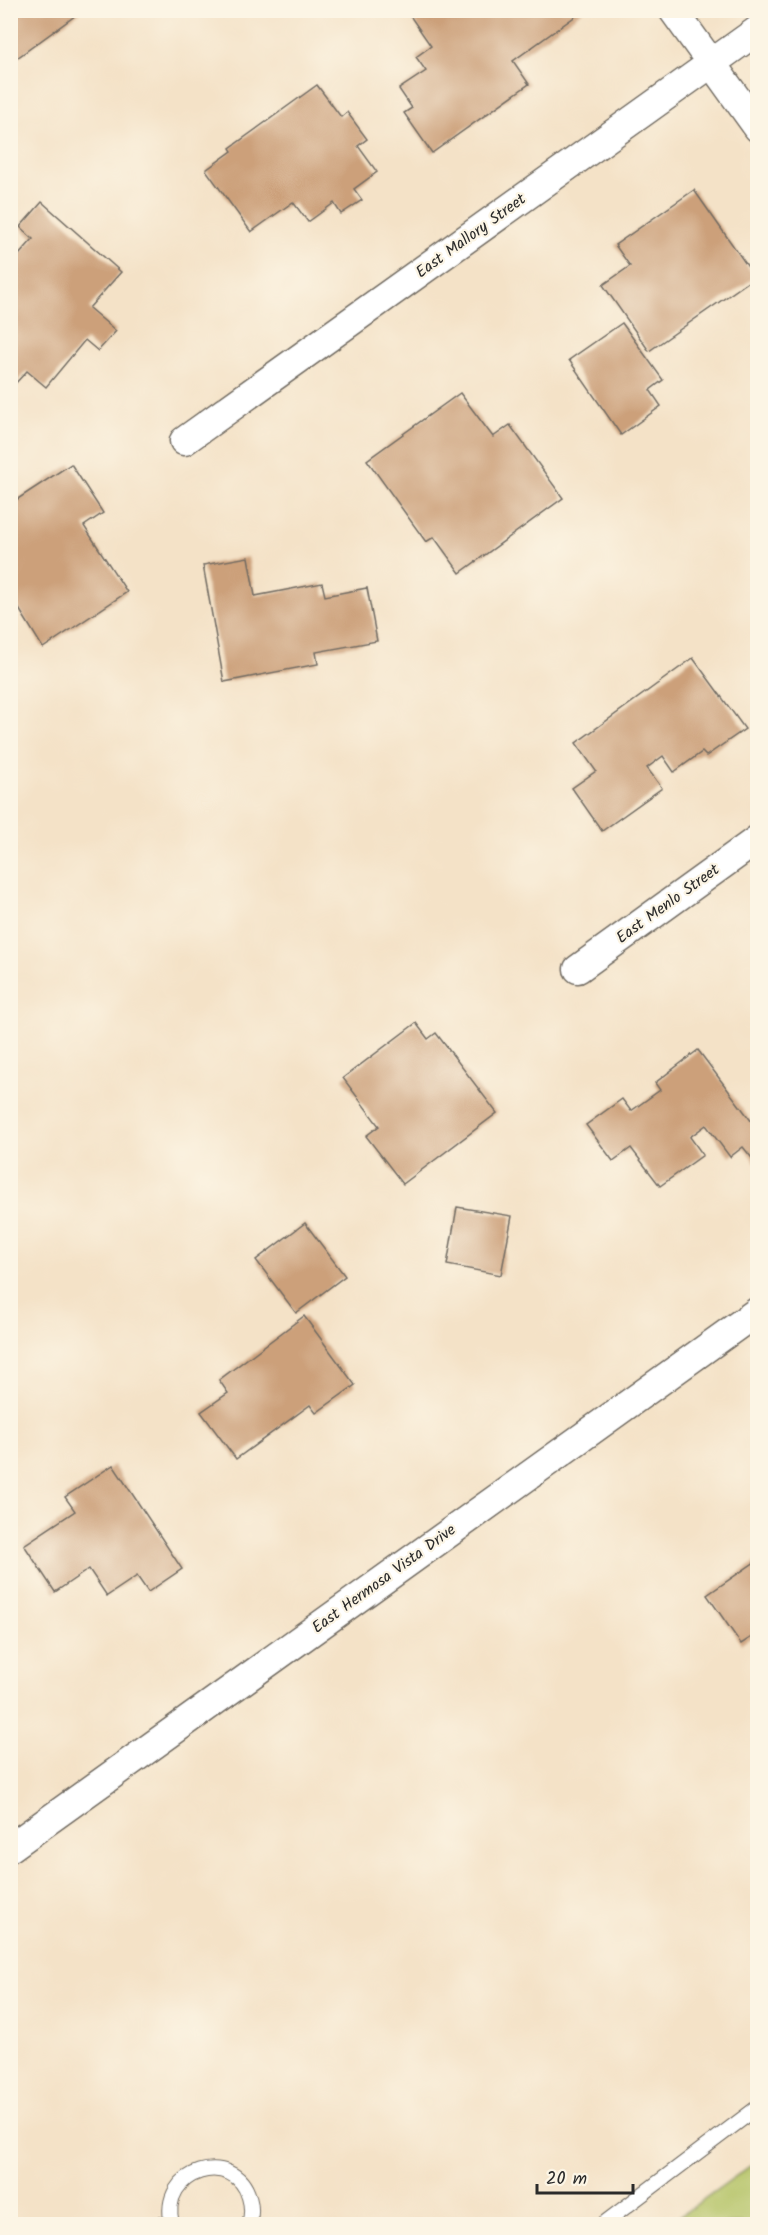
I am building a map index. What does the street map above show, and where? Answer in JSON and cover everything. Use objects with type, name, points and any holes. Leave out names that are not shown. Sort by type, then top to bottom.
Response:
[{"type":"street","points":[[673,10],[758,128]]},
{"type":"street","name":"East Mallory Street","points":[[184,441],[758,30]]},
{"type":"street","name":"East Menlo Street","points":[[578,969],[758,839]]},
{"type":"street","name":"East Hermosa Vista Drive","points":[[10,1848],[758,1311]]},
{"type":"lane","points":[[603,2224],[758,2107]]},
{"type":"lane","points":[[172,2224],[170,2209],[172,2195],[180,2183],[191,2174],[217,2169],[240,2181],[248,2192],[252,2205],[249,2224]]},
{"type":"lane","points":[[150,2224],[158,2224]]},
{"type":"green space","points":[[757,2161],[757,2224],[669,2224]]},
{"type":"building","points":[[10,10],[83,10],[10,63]]},
{"type":"building","points":[[406,10],[584,10],[513,61],[529,84],[432,153],[404,113],[412,108],[399,89],[426,71],[416,57],[431,46]]},
{"type":"building","points":[[317,85],[341,117],[347,112],[367,139],[358,146],[377,172],[354,189],[362,200],[341,214],[334,203],[308,222],[293,202],[251,232],[206,170],[232,151],[230,148]]},
{"type":"building","points":[[694,190],[755,277],[649,351],[603,285],[630,266],[615,245]]},
{"type":"building","points":[[42,202],[121,272],[89,308],[116,331],[98,351],[85,340],[46,387],[27,371],[10,389],[10,265],[33,239],[20,227]]},
{"type":"building","points":[[622,323],[663,380],[650,390],[661,406],[621,435],[569,360]]},
{"type":"building","points":[[460,393],[493,437],[510,425],[563,498],[460,573],[434,537],[426,542],[367,460]]},
{"type":"building","points":[[71,464],[103,513],[84,526],[127,592],[43,648],[10,594],[10,504]]},
{"type":"building","points":[[248,557],[255,596],[322,583],[325,596],[367,588],[377,641],[316,652],[318,664],[224,682],[203,565]]},
{"type":"building","points":[[693,658],[745,729],[706,756],[702,752],[674,772],[663,756],[647,768],[662,788],[602,831],[572,788],[596,771],[576,743]]},
{"type":"building","points":[[416,1023],[428,1039],[436,1033],[497,1113],[403,1184],[366,1136],[379,1126],[343,1078]]},
{"type":"building","points":[[698,1050],[758,1130],[758,1162],[756,1163],[743,1147],[730,1157],[706,1125],[690,1137],[703,1155],[660,1186],[631,1148],[613,1161],[586,1125],[622,1099],[631,1111],[660,1090],[655,1083]]},
{"type":"building","points":[[457,1207],[512,1216],[501,1275],[447,1265]]},
{"type":"building","points":[[305,1223],[345,1276],[296,1313],[256,1260]]},
{"type":"building","points":[[304,1316],[355,1385],[316,1413],[310,1405],[236,1459],[201,1412],[228,1393],[219,1380]]},
{"type":"building","points":[[113,1465],[182,1569],[148,1592],[137,1576],[107,1596],[89,1569],[55,1592],[24,1545],[75,1511],[65,1497]]},
{"type":"building","points":[[758,1560],[758,1633],[741,1644],[707,1595]]}]
